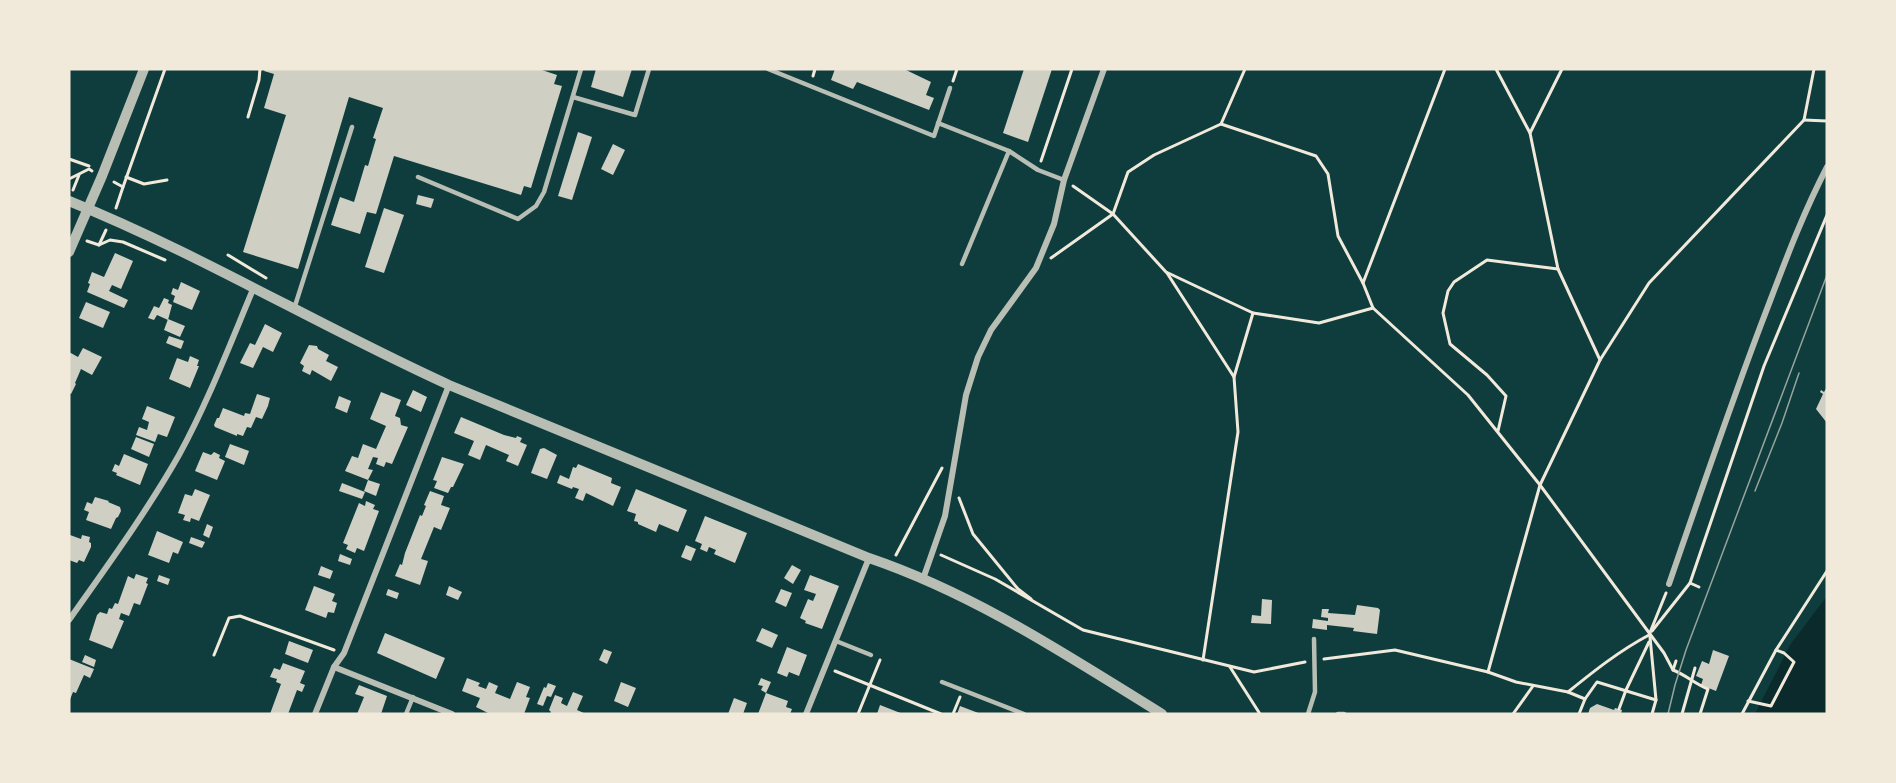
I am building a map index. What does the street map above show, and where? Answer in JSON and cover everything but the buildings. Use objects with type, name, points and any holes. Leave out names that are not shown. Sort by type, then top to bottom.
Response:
[{"type":"street","points":[[69,252],[144,69]]},
{"type":"street","points":[[923,579],[945,516],[966,395],[978,357],[991,330],[1036,268],[1054,225],[1064,180],[1104,69]]},
{"type":"street","points":[[1669,584],[1783,265],[1827,167]]},
{"type":"street","points":[[69,201],[177,249],[389,358],[449,385],[868,563],[923,579],[964,598],[1031,633],[1162,714]]},
{"type":"street","points":[[69,620],[145,512],[180,454],[254,288]]},
{"type":"street","points":[[315,714],[334,667],[344,653],[449,385]]},
{"type":"street","points":[[806,714],[868,563]]},
{"type":"street","points":[[334,667],[452,714]]},
{"type":"lane","points":[[418,177],[518,219],[536,206],[544,192],[581,69]]},
{"type":"lane","points":[[573,97],[635,115],[650,69]]},
{"type":"lane","points":[[768,69],[934,136],[950,88]]},
{"type":"lane","points":[[938,123],[1009,151],[1038,170],[1064,180]]},
{"type":"lane","points":[[294,309],[352,127]]},
{"type":"lane","points":[[962,264],[1009,151]]},
{"type":"lane","points":[[1308,714],[1315,692],[1314,639]]},
{"type":"lane","points":[[836,641],[871,655]]},
{"type":"lane","points":[[942,682],[1024,714]]},
{"type":"lane","points":[[406,714],[412,698]]},
{"type":"lane","points":[[1338,714],[1344,714]]},
{"type":"path","points":[[123,187],[165,69]]},
{"type":"path","points":[[248,117],[260,69]]},
{"type":"path","points":[[1038,170],[1072,69]]},
{"type":"path","points":[[1036,268],[1113,214],[1128,171],[1154,155],[1221,124],[1245,69]]},
{"type":"path","points":[[1363,284],[1445,69]]},
{"type":"path","points":[[1496,69],[1530,133],[1558,269],[1600,360]]},
{"type":"path","points":[[1530,133],[1562,69]]},
{"type":"path","points":[[1488,672],[1540,485],[1600,360],[1649,283],[1804,120],[1814,69]]},
{"type":"path","points":[[1804,120],[1827,121]]},
{"type":"path","points":[[1221,124],[1316,156],[1328,174],[1338,236],[1373,308],[1468,395],[1540,485],[1664,653],[1673,670],[1686,675],[1699,686],[1708,689],[1698,714]]},
{"type":"path","points":[[69,159],[89,166]]},
{"type":"path","points":[[69,179],[79,175]]},
{"type":"path","points":[[126,177],[144,184],[167,180]]},
{"type":"path","points":[[1064,180],[1113,214],[1166,272],[1234,377]]},
{"type":"path","points":[[1568,692],[1602,664],[1649,635],[1690,583],[1764,366],[1827,215]]},
{"type":"path","points":[[76,236],[99,245],[112,219]]},
{"type":"path","points":[[1498,432],[1506,396],[1487,375],[1450,344],[1443,313],[1448,291],[1454,282],[1487,260],[1558,269]]},
{"type":"path","points":[[1166,272],[1253,312],[1319,323],[1373,308]]},
{"type":"path","points":[[1203,660],[1238,432],[1234,377],[1253,312]]},
{"type":"path","points":[[895,557],[947,459]]},
{"type":"path","points":[[952,483],[974,534],[1018,589],[1041,607]]},
{"type":"path","points":[[934,551],[995,579],[1083,630],[1254,672],[1314,660],[1395,650],[1488,672],[1516,682],[1568,692],[1585,699]]},
{"type":"path","points":[[1742,714],[1776,650],[1827,571]]},
{"type":"path","points":[[1690,583],[1699,587]]},
{"type":"path","points":[[1652,714],[1656,700],[1649,635],[1669,584]]},
{"type":"path","points":[[214,655],[228,618],[240,616],[344,653]]},
{"type":"path","points":[[1619,709],[1650,640]]},
{"type":"path","points":[[1748,701],[1771,706],[1794,662],[1784,653],[1776,650]]},
{"type":"path","points":[[858,714],[880,658]]},
{"type":"path","points":[[1673,670],[1676,661]]},
{"type":"path","points":[[1230,666],[1260,714]]},
{"type":"path","points":[[1682,714],[1695,668]]},
{"type":"path","points":[[838,673],[941,714]]},
{"type":"path","points":[[1579,714],[1585,699],[1598,682],[1656,700]]},
{"type":"path","points":[[1513,714],[1533,686]]},
{"type":"water","points":[[1827,596],[1827,714],[1755,714],[1790,645]]},
{"type":"tram line","points":[[1668,714],[1686,650],[1827,275]]},
{"type":"tram line","points":[[1755,491],[1799,373]]}]
